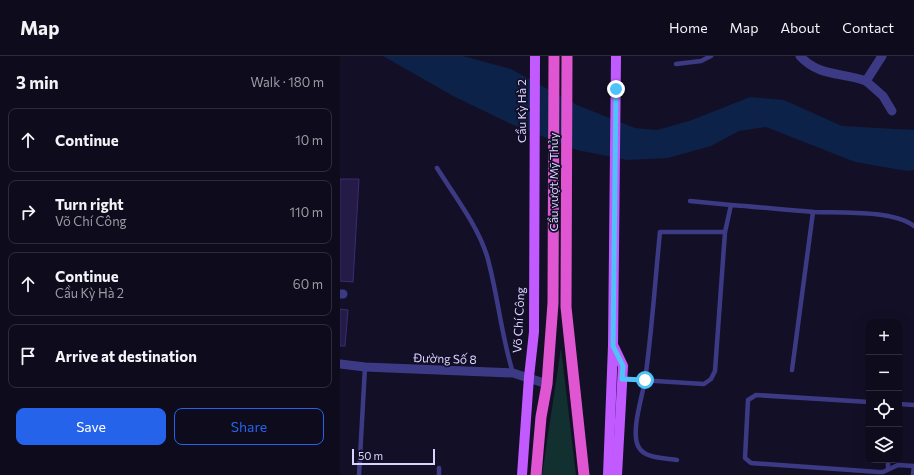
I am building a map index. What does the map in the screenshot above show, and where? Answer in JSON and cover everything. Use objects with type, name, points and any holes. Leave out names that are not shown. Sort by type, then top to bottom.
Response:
[{"type":"highway","name":"Cầu vượt Mỹ Thủy","points":[[547,384],[553,303],[554,56]]},
{"type":"highway","name":"Cầu vượt Mỹ Thủy","points":[[567,56],[566,308],[584,475]]},
{"type":"highway","points":[[536,475],[541,417],[547,384]]},
{"type":"main road","name":"Cầu Kỳ Hà 2","points":[[535,165],[536,56]]},
{"type":"main road","points":[[608,475],[613,346],[616,56]]},
{"type":"main road","name":"Võ Chí Công","points":[[522,475],[529,377],[534,332],[535,165]]},
{"type":"main road","points":[[613,346],[623,366],[617,475]]},
{"type":"street","points":[[800,56],[817,69],[836,76],[856,78],[866,81],[883,96],[892,112]]},
{"type":"street","points":[[866,81],[882,56]]},
{"type":"street","name":"Đường Số 8","points":[[340,364],[365,367],[513,374],[529,377],[547,384]]},
{"type":"lane","points":[[676,64],[701,61],[711,56]]},
{"type":"lane","points":[[437,168],[468,215],[486,255],[506,351],[513,374]]},
{"type":"lane","points":[[690,201],[813,212],[862,213],[908,221],[914,226]]},
{"type":"lane","points":[[622,379],[704,384],[711,379],[715,371],[725,232],[731,205]]},
{"type":"lane","points":[[792,370],[813,212]]},
{"type":"lane","points":[[677,460],[649,455],[638,446],[636,431],[645,380],[660,232],[725,232]]},
{"type":"lane","points":[[359,475],[365,367]]},
{"type":"lane","points":[[866,402],[756,395],[751,397],[748,400],[744,458],[751,463],[879,472],[898,465],[914,466],[913,475]]},
{"type":"lane","points":[[902,404],[914,404]]},
{"type":"lane","points":[[888,463],[888,469]]},
{"type":"lane","points":[[439,468],[439,475]]},
{"type":"green space","points":[[561,348],[576,475],[542,475]]},
{"type":"water","points":[[383,56],[463,56],[511,69],[577,105],[635,128],[657,130],[692,120],[750,97],[784,100],[842,126],[914,130],[914,170],[907,171],[855,162],[766,127],[739,131],[711,146],[668,158],[627,160],[577,150],[511,124],[453,96]]},
{"type":"building","points":[[340,179],[359,179],[353,282],[340,281]]},
{"type":"building","points":[[340,309],[348,310],[345,346],[340,346]]},
{"type":"route","points":[[616,89],[613,346],[623,366],[622,379],[645,380]]}]
